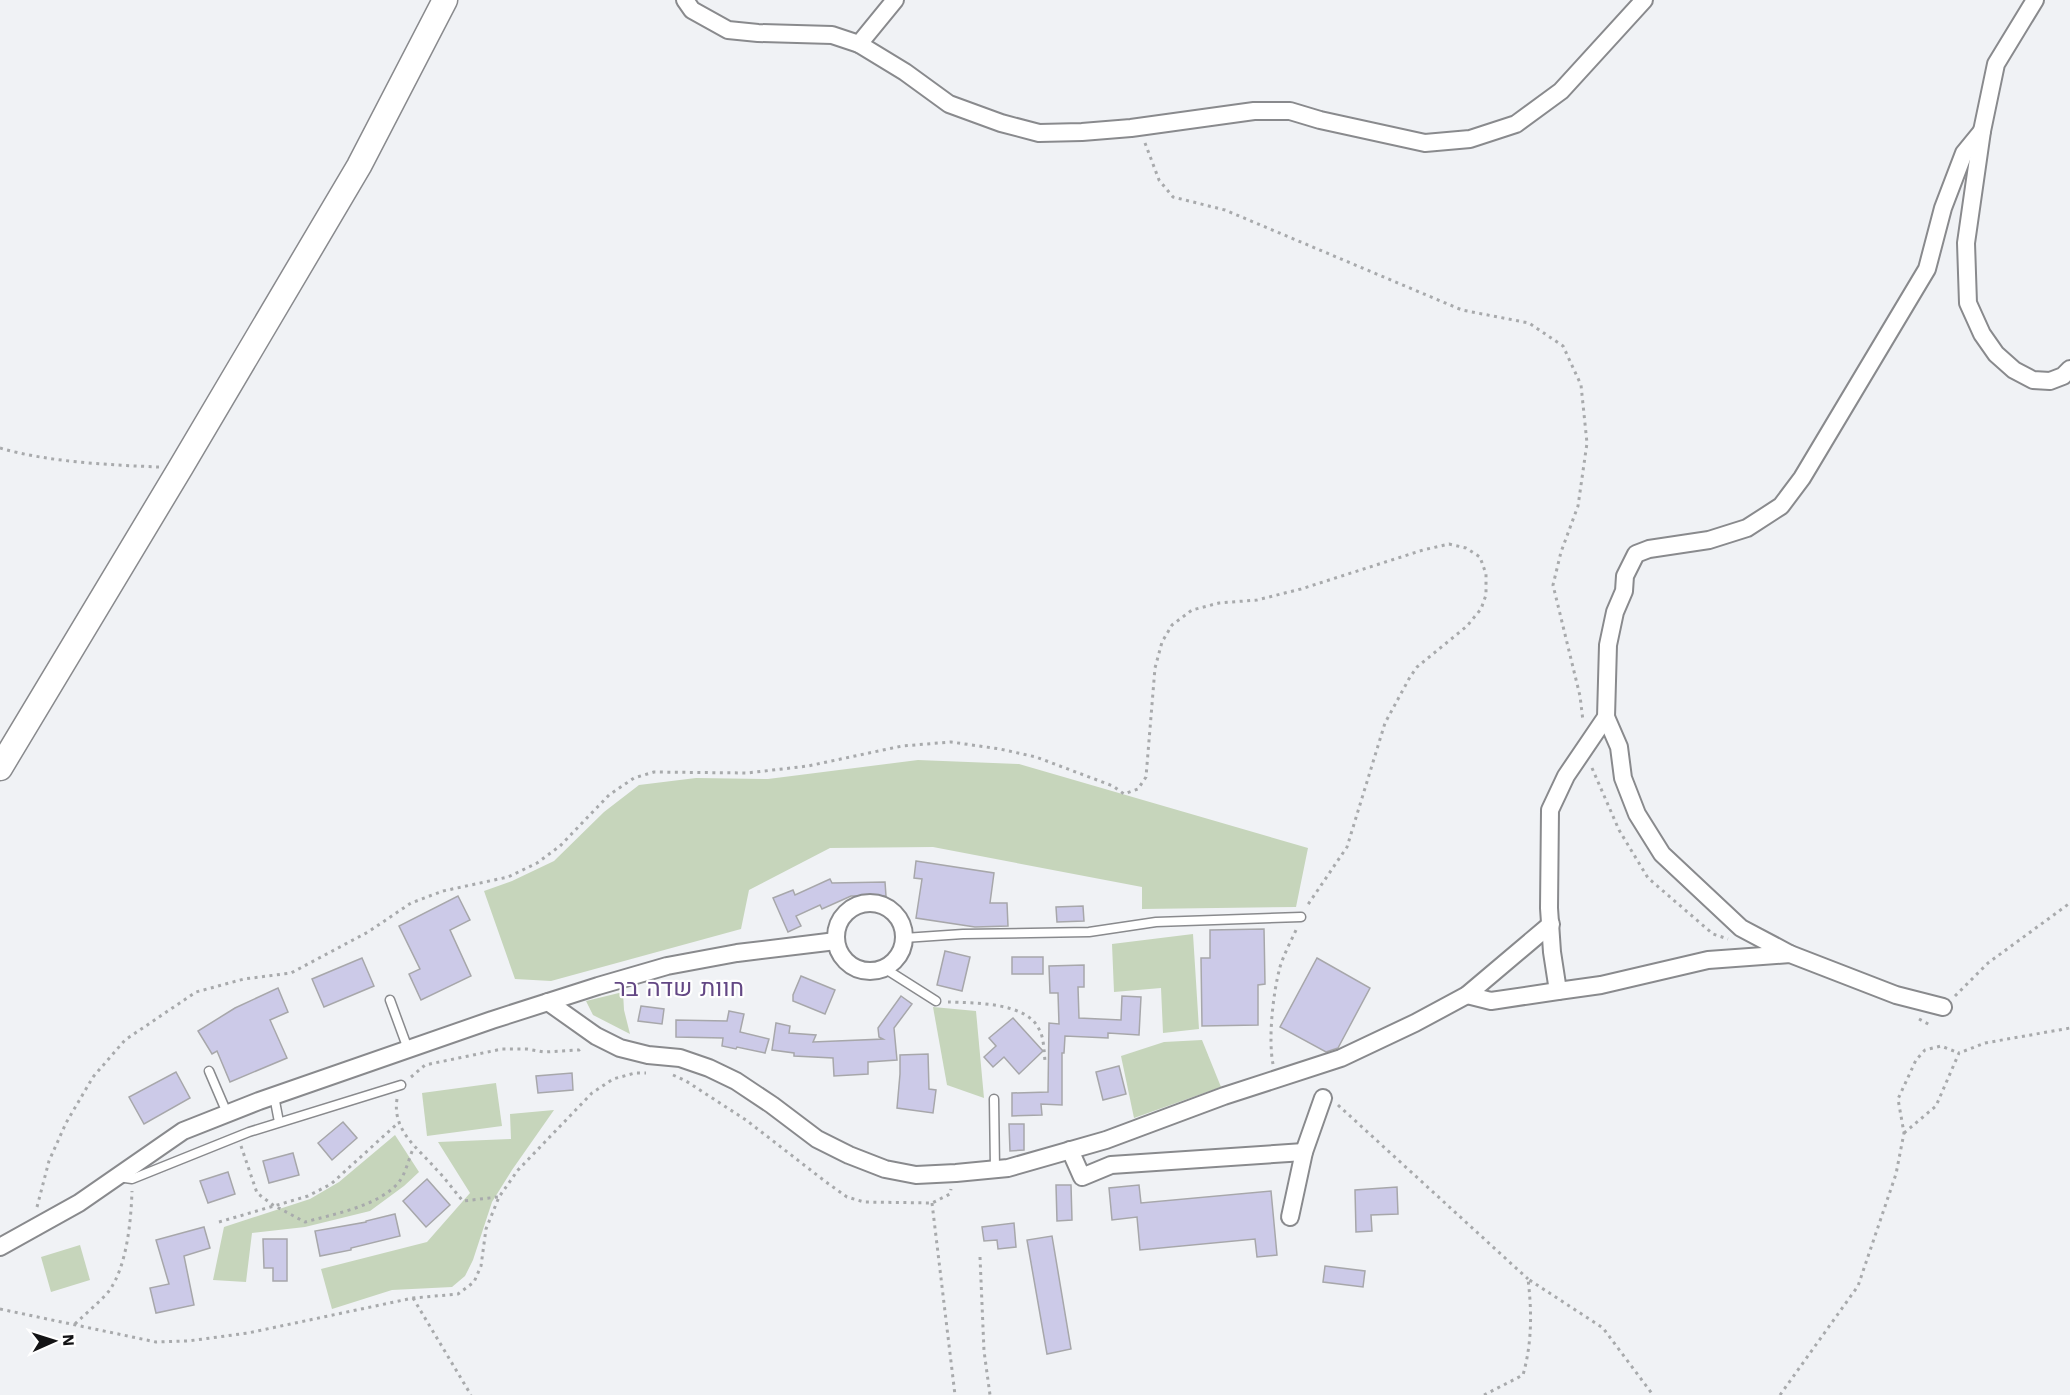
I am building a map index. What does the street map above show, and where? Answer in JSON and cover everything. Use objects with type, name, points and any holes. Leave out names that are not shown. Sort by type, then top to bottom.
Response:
[{"type":"main road","points":[[0,768],[182,467],[358,166],[445,0]]},
{"type":"street","points":[[685,0],[692,10],[728,30],[832,35],[859,44],[905,72],[950,104],[1001,123],[1039,133],[1142,127],[1254,111],[1290,111],[1320,120],[1425,143],[1470,139],[1516,124],[1561,91],[1644,0]]},
{"type":"street","points":[[859,44],[895,0]]},
{"type":"street","points":[[2035,0],[1996,64],[1982,131],[1966,243],[1968,303],[1982,334],[1996,354],[2014,370],[2033,380],[2050,381],[2063,376],[2070,369]]},
{"type":"street","points":[[1943,1007],[1896,995],[1790,954],[1741,928],[1662,854],[1637,814],[1623,778],[1619,747],[1606,717],[1608,645],[1615,612],[1624,591],[1625,576],[1636,554],[1649,549],[1709,540],[1747,528],[1781,506],[1802,478],[1927,269],[1943,208],[1964,153],[1982,131]]},
{"type":"street","points":[[1558,991],[1549,908],[1550,810],[1566,776],[1606,717]]},
{"type":"street","points":[[868,903],[876,903],[888,908],[902,926],[904,938],[901,952],[894,962],[873,972],[852,967],[843,959],[836,941],[839,922],[846,912],[868,903]]},
{"type":"street","points":[[548,1002],[596,1036],[620,1048],[680,1058],[736,1081],[817,1139],[849,1155],[885,1169],[916,1175],[956,1173],[1008,1168],[1106,1140],[1224,1096],[1341,1058],[1467,995],[1551,924]]},
{"type":"street","points":[[0,1247],[79,1203],[183,1131],[227,1113],[548,1002],[668,966],[737,953],[836,941]]},
{"type":"street","points":[[1467,995],[1491,1001],[1601,986],[1708,960],[1790,954]]},
{"type":"street","points":[[1290,1217],[1305,1152],[1323,1098]]},
{"type":"street","points":[[1070,1150],[1082,1177],[1111,1165],[1305,1152]]},
{"type":"lane","points":[[904,938],[963,934],[1089,932],[1156,922],[1301,916]]},
{"type":"lane","points":[[885,968],[936,1001]]},
{"type":"lane","points":[[390,1000],[408,1049]]},
{"type":"lane","points":[[209,1071],[227,1113]]},
{"type":"lane","points":[[115,1177],[132,1179],[238,1136],[401,1085]]},
{"type":"lane","points":[[274,1096],[279,1122]]},
{"type":"lane","points":[[994,1099],[995,1169]]},
{"type":"path","points":[[1142,127],[1145,145],[1158,180],[1173,197],[1225,210],[1462,310],[1529,322],[1563,346],[1581,385],[1587,443],[1578,506],[1561,552],[1553,585],[1580,696],[1585,747],[1592,771],[1619,830],[1648,878],[1713,934],[1732,941]]},
{"type":"path","points":[[0,448],[20,454],[119,465],[182,467]]},
{"type":"path","points":[[32,1229],[49,1161],[66,1124],[93,1077],[125,1040],[196,992],[244,979],[291,973],[368,932],[411,903],[444,891],[508,877],[537,863],[560,846],[609,795],[634,778],[654,772],[747,773],[808,766],[902,746],[951,742],[1036,757],[1113,786],[1124,794],[1138,789],[1146,777],[1155,668],[1162,642],[1172,626],[1192,610],[1219,603],[1257,600],[1301,589],[1423,550],[1449,544],[1466,548],[1480,557],[1486,574],[1486,595],[1481,609],[1467,626],[1417,667],[1410,677],[1385,723],[1347,847],[1301,916],[1280,968],[1275,1000],[1270,1048],[1277,1079]]},
{"type":"path","points":[[1943,1007],[1988,963],[2070,903]]},
{"type":"path","points":[[936,1001],[991,1004],[1025,1013],[1040,1029],[1045,1061]]},
{"type":"path","points":[[1913,1015],[1932,1026]]},
{"type":"path","points":[[1780,1395],[1858,1286],[1896,1174],[1904,1133],[1898,1099],[1916,1060],[1925,1050],[1941,1046],[1959,1053],[1985,1043],[2070,1028]]},
{"type":"path","points":[[499,1197],[463,1201],[435,1167],[414,1147],[398,1123],[396,1102],[401,1085],[425,1065],[502,1049],[527,1048],[544,1052],[579,1050],[596,1036]]},
{"type":"path","points":[[1904,1133],[1936,1106],[1959,1053]]},
{"type":"path","points":[[0,1309],[156,1342],[188,1341],[248,1333],[413,1298],[458,1294],[474,1282],[481,1266],[486,1229],[499,1197],[518,1170],[591,1093],[614,1079],[635,1073],[656,1072]]},
{"type":"path","points":[[667,1072],[686,1081],[746,1120],[847,1197],[864,1202],[932,1203],[950,1194],[956,1173]]},
{"type":"path","points":[[1323,1098],[1335,1103],[1528,1279],[1603,1328],[1653,1395]]},
{"type":"path","points":[[219,1222],[308,1196],[331,1184],[398,1123]]},
{"type":"path","points":[[238,1136],[257,1193],[273,1205],[305,1222],[381,1197],[400,1181],[414,1147]]},
{"type":"path","points":[[75,1324],[109,1290],[124,1258],[131,1221],[132,1179]]},
{"type":"path","points":[[932,1203],[955,1395]]},
{"type":"path","points":[[980,1257],[984,1351],[990,1395]]},
{"type":"path","points":[[1484,1395],[1524,1375],[1530,1352],[1532,1307],[1528,1279]]},
{"type":"path","points":[[413,1298],[471,1395]]},
{"type":"green space","points":[[918,760],[1019,764],[1308,848],[1296,907],[1142,909],[1142,887],[933,847],[830,848],[749,890],[741,929],[551,981],[515,979],[484,891],[512,881],[554,861],[604,812],[639,785],[696,778],[768,779]]},
{"type":"green space","points":[[1193,934],[1199,1029],[1163,1033],[1161,988],[1114,992],[1112,944]]},
{"type":"green space","points":[[623,992],[624,1010],[630,1034],[593,1015],[586,1001]]},
{"type":"green space","points":[[933,1007],[976,1011],[984,1098],[947,1085]]},
{"type":"green space","points":[[1202,1040],[1221,1087],[1134,1118],[1121,1056],[1164,1042]]},
{"type":"green space","points":[[496,1083],[502,1126],[427,1136],[422,1093]]},
{"type":"green space","points":[[554,1110],[492,1202],[473,1260],[465,1276],[452,1287],[392,1290],[332,1309],[321,1269],[427,1242],[470,1193],[438,1142],[511,1139],[510,1114]]},
{"type":"green space","points":[[395,1135],[419,1172],[404,1186],[370,1211],[305,1227],[252,1233],[246,1282],[213,1280],[224,1227],[310,1199],[339,1182]]},
{"type":"green space","points":[[80,1245],[90,1280],[51,1292],[41,1257]]},
{"type":"building","points":[[916,861],[994,873],[990,903],[1007,903],[1008,926],[975,927],[916,918],[922,879],[914,878]]},
{"type":"building","points":[[830,879],[832,883],[885,882],[886,896],[851,896],[822,909],[820,905],[796,916],[801,926],[788,932],[773,898],[793,890],[795,895]]},
{"type":"building","points":[[458,896],[470,920],[450,930],[471,976],[421,1000],[409,974],[420,969],[399,926]]},
{"type":"building","points":[[1083,906],[1084,921],[1057,922],[1056,907]]},
{"type":"building","points":[[1264,929],[1265,984],[1258,985],[1258,1025],[1202,1026],[1201,958],[1210,958],[1210,930]]},
{"type":"building","points":[[945,951],[970,957],[962,991],[937,985]]},
{"type":"building","points":[[1012,957],[1043,957],[1043,974],[1012,974]]},
{"type":"building","points":[[362,958],[374,986],[324,1007],[312,979]]},
{"type":"building","points":[[1317,958],[1370,988],[1338,1048],[1326,1052],[1280,1027]]},
{"type":"building","points":[[1084,965],[1084,987],[1078,987],[1079,1018],[1121,1020],[1122,996],[1141,997],[1139,1035],[1108,1033],[1108,1038],[1065,1036],[1064,1053],[1062,1053],[1062,1105],[1041,1104],[1042,1115],[1012,1116],[1012,1093],[1048,1092],[1049,1023],[1059,1024],[1058,993],[1050,993],[1049,966]]},
{"type":"building","points":[[801,976],[835,990],[825,1014],[793,1001],[793,995]]},
{"type":"building","points":[[278,988],[288,1012],[270,1020],[287,1058],[230,1082],[217,1051],[212,1054],[198,1031],[235,1008]]},
{"type":"building","points":[[901,996],[912,1004],[894,1028],[897,1060],[868,1062],[868,1074],[834,1076],[833,1058],[794,1056],[794,1053],[772,1050],[776,1023],[790,1026],[789,1033],[816,1035],[813,1042],[883,1039],[879,1037],[878,1028]]},
{"type":"building","points":[[641,1006],[664,1009],[662,1024],[638,1021]]},
{"type":"building","points":[[729,1011],[744,1014],[740,1032],[769,1039],[765,1053],[722,1046],[723,1038],[676,1037],[676,1020],[727,1021]]},
{"type":"building","points":[[1013,1018],[1043,1051],[1019,1074],[1004,1057],[993,1067],[984,1057],[996,1046],[989,1038]]},
{"type":"building","points":[[928,1054],[929,1089],[936,1090],[933,1113],[897,1108],[900,1055]]},
{"type":"building","points":[[1119,1066],[1126,1094],[1103,1100],[1096,1072]]},
{"type":"building","points":[[176,1072],[190,1098],[144,1124],[129,1097]]},
{"type":"building","points":[[572,1073],[573,1090],[538,1093],[536,1076]]},
{"type":"building","points":[[343,1122],[357,1138],[332,1160],[318,1143]]},
{"type":"building","points":[[1009,1124],[1024,1124],[1024,1150],[1010,1151]]},
{"type":"building","points":[[293,1153],[299,1175],[269,1183],[263,1161]]},
{"type":"building","points":[[228,1172],[235,1194],[208,1203],[200,1181]]},
{"type":"building","points":[[427,1179],[450,1205],[426,1227],[403,1201]]},
{"type":"building","points":[[1056,1185],[1071,1185],[1072,1220],[1057,1221]]},
{"type":"building","points":[[1139,1185],[1141,1203],[1271,1191],[1277,1255],[1257,1257],[1255,1239],[1140,1250],[1137,1217],[1112,1220],[1109,1188]]},
{"type":"building","points":[[1397,1187],[1398,1214],[1371,1215],[1372,1231],[1356,1232],[1355,1190]]},
{"type":"building","points":[[395,1214],[400,1236],[320,1256],[315,1231]]},
{"type":"building","points":[[1014,1223],[1016,1247],[998,1249],[997,1240],[984,1241],[982,1227]]},
{"type":"building","points":[[204,1227],[210,1248],[184,1256],[194,1305],[156,1313],[150,1288],[169,1284],[156,1240]]},
{"type":"building","points":[[1052,1236],[1071,1349],[1047,1354],[1027,1240]]},
{"type":"building","points":[[263,1239],[287,1239],[287,1281],[273,1281],[273,1268],[264,1268]]},
{"type":"building","points":[[1325,1266],[1365,1271],[1363,1287],[1323,1282]]},
{"type":"district","name":"חוות שדה בר","points":[[679,988]]}]
